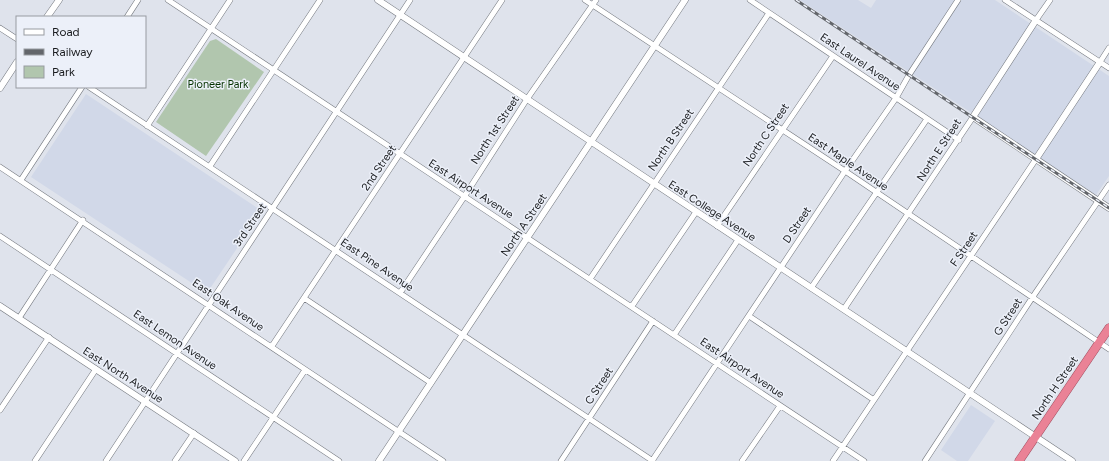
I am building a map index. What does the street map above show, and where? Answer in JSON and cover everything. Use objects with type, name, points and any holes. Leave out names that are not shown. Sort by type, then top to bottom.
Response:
[{"type":"highway","name":"North H Street","points":[[1019,461],[1109,328]]},
{"type":"street","points":[[48,16],[59,0]]},
{"type":"street","points":[[128,16],[138,0]]},
{"type":"street","name":"East Airport Avenue","points":[[168,0],[864,461]]},
{"type":"street","points":[[147,126],[230,0]]},
{"type":"street","points":[[210,166],[320,0]]},
{"type":"street","name":"East College Avenue","points":[[378,0],[844,309],[1035,438],[1072,461]]},
{"type":"street","name":"3rd Street","points":[[106,461],[178,354],[209,304],[410,0]]},
{"type":"street","name":"2nd Street","points":[[272,346],[502,0]]},
{"type":"street","name":"East Maple Avenue","points":[[585,0],[845,171],[1109,349]]},
{"type":"street","name":"North 1st Street","points":[[400,293],[527,99],[596,0]]},
{"type":"street","name":"North A Street","points":[[379,461],[685,0]]},
{"type":"street","name":"East Laurel Avenue","points":[[750,0],[958,140]]},
{"type":"street","name":"D Street","points":[[652,461],[845,171],[896,98],[909,75],[958,0]]},
{"type":"street","points":[[1005,0],[1109,68]]},
{"type":"street","name":"North E Street","points":[[844,309],[1050,0]]},
{"type":"street","name":"North B Street","points":[[590,279],[769,13]]},
{"type":"street","points":[[0,28],[16,38]]},
{"type":"street","name":"F Street","points":[[833,461],[971,257],[1109,48]]},
{"type":"street","name":"North C Street","points":[[717,226],[833,56]]},
{"type":"street","points":[[0,88],[16,64]]},
{"type":"street","points":[[21,180],[81,88]]},
{"type":"street","name":"East Pine Avenue","points":[[90,88],[463,334],[652,461]]},
{"type":"street","points":[[972,117],[1109,208]]},
{"type":"street","points":[[812,288],[927,119]]},
{"type":"street","name":"East Oak Avenue","points":[[0,167],[83,220],[443,461]]},
{"type":"street","name":"G Street","points":[[925,461],[1032,298],[1109,185]]},
{"type":"street","points":[[632,306],[696,212]]},
{"type":"street","points":[[19,318],[83,220]]},
{"type":"street","name":"East Lemon Avenue","points":[[0,236],[339,461]]},
{"type":"street","points":[[674,335],[738,240]]},
{"type":"street","points":[[304,298],[430,383]]},
{"type":"street","name":"East North Avenue","points":[[0,306],[235,461]]},
{"type":"street","points":[[749,316],[874,400]]},
{"type":"street","name":"C Street","points":[[561,461],[654,321]]},
{"type":"street","points":[[0,410],[49,337]]},
{"type":"street","points":[[36,461],[96,369]]},
{"type":"street","points":[[244,461],[305,370]]},
{"type":"street","points":[[742,461],[780,406]]},
{"type":"street","points":[[175,461],[194,433]]},
{"type":"shaded area","points":[[800,0],[858,0],[871,8],[876,0],[995,0],[1109,76],[1109,176],[1096,195]]},
{"type":"shaded area","points":[[86,94],[262,211],[207,293],[31,177]]},
{"type":"shaded area","points":[[971,405],[995,421],[968,461],[957,461],[941,450]]},
{"type":"green space","name":"Pioneer Park","points":[[216,39],[264,72],[206,156],[156,122],[210,41]]},
{"type":"railway","points":[[796,0],[1109,208]]}]
